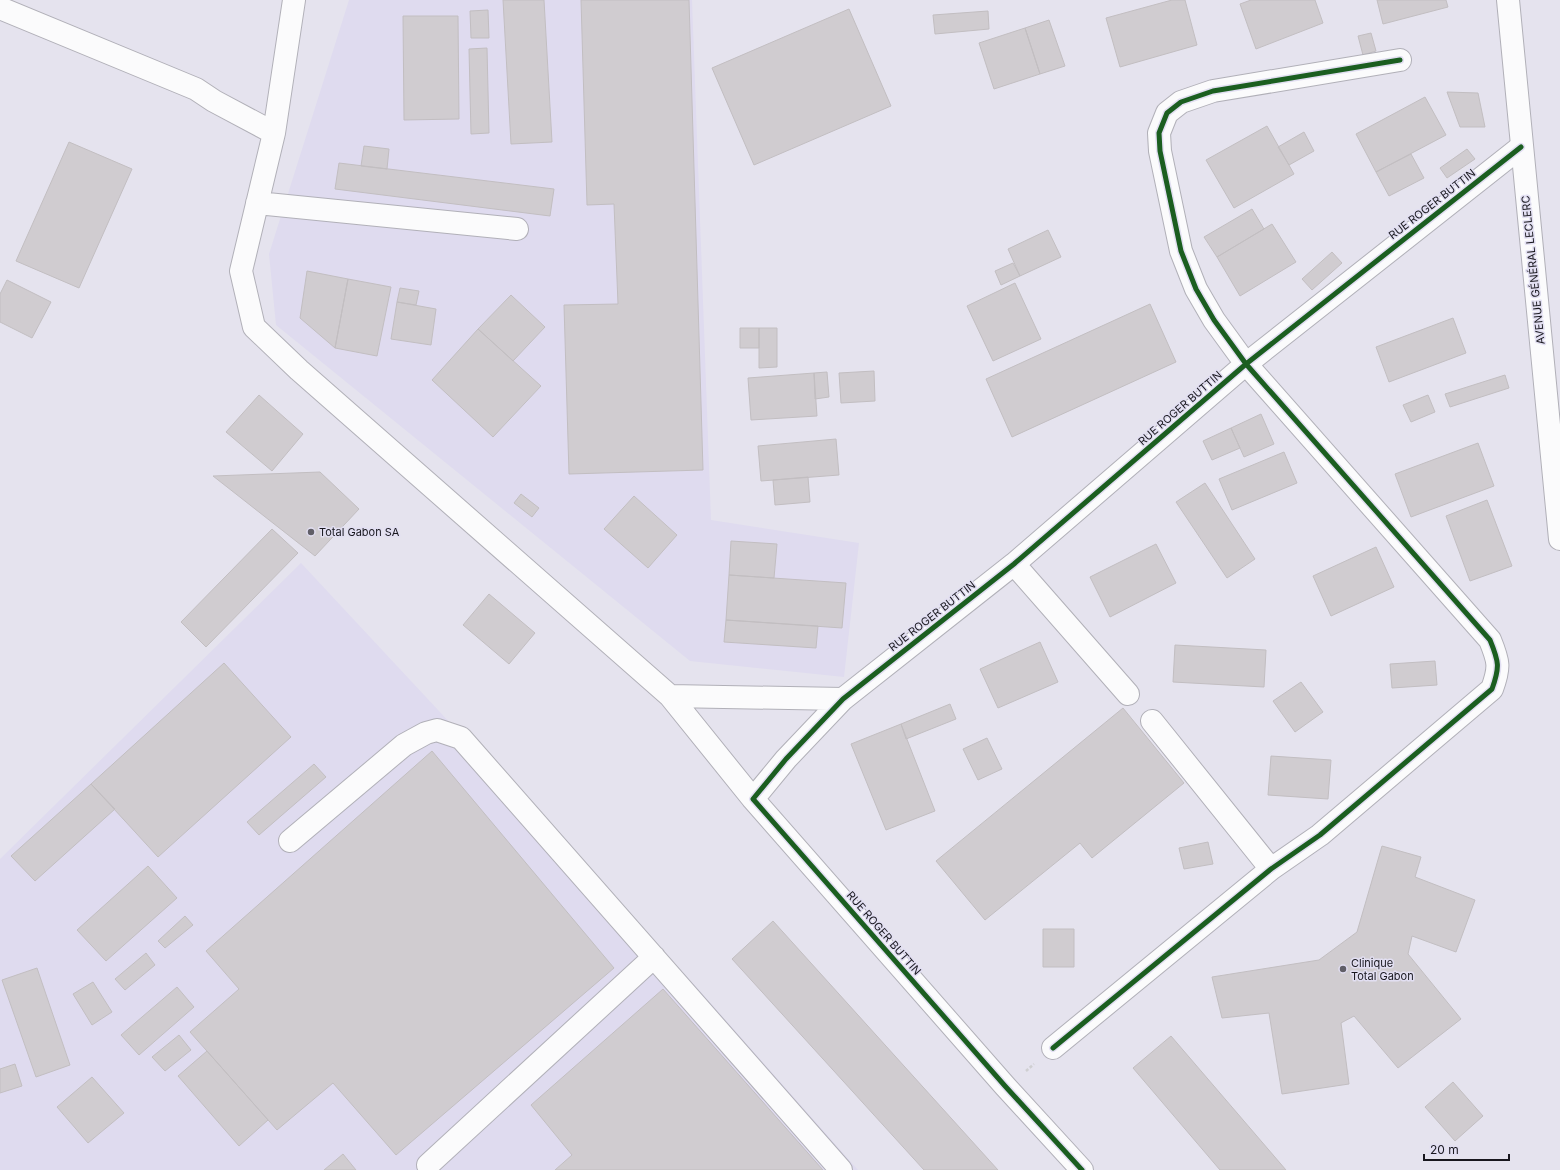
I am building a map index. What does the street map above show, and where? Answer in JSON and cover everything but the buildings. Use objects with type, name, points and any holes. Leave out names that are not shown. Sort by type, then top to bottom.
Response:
[{"type":"street","points":[[294,0],[274,133],[241,271],[254,327],[299,370],[670,696],[753,799]]},
{"type":"street","name":"AVENUE GÉNÉRAL LECLERC","points":[[1508,0],[1560,539]]},
{"type":"street","points":[[0,8],[196,89],[214,101],[274,133]]},
{"type":"street","points":[[1053,1048],[1271,869],[1320,835],[1492,689],[1497,675],[1498,660],[1490,640],[1246,364],[1214,320],[1196,289],[1181,251],[1160,151],[1159,133],[1167,113],[1181,102],[1213,91],[1400,60]]},
{"type":"street","name":"RUE ROGER BUTTIN","points":[[1082,1170],[1005,1086],[753,799],[786,759],[843,699],[1014,564],[1246,364],[1521,147]]},
{"type":"street","points":[[257,203],[518,229]]},
{"type":"street","points":[[1014,564],[1128,694]]},
{"type":"street","points":[[670,696],[843,699]]},
{"type":"street","points":[[1152,721],[1271,869]]},
{"type":"street","points":[[290,841],[404,745],[437,730],[462,738],[841,1170]]},
{"type":"street","points":[[428,1165],[654,957]]},
{"type":"path","points":[[1005,1086],[1053,1048]]},
{"type":"shaded area","points":[[349,0],[692,0],[711,520],[859,543],[844,677],[690,661],[276,325],[269,254]]},
{"type":"shaded area","points":[[301,563],[700,991],[858,1170],[0,1170],[0,859]]},
{"type":"cycle path","points":[[1053,1048],[1271,869],[1320,835],[1492,689],[1497,670],[1497,659],[1490,640],[1246,364],[1214,320],[1196,289],[1181,251],[1160,151],[1159,133],[1167,113],[1181,102],[1213,91],[1400,60]]},
{"type":"cycle path","points":[[1082,1170],[1005,1086],[753,799],[786,759],[843,699],[1014,564],[1246,364],[1521,147]]},
{"type":"place","name":"Total Gabon SA","points":[[311,532]]},
{"type":"place","name":"Clinique Total Gabon","points":[[1343,969]]}]
